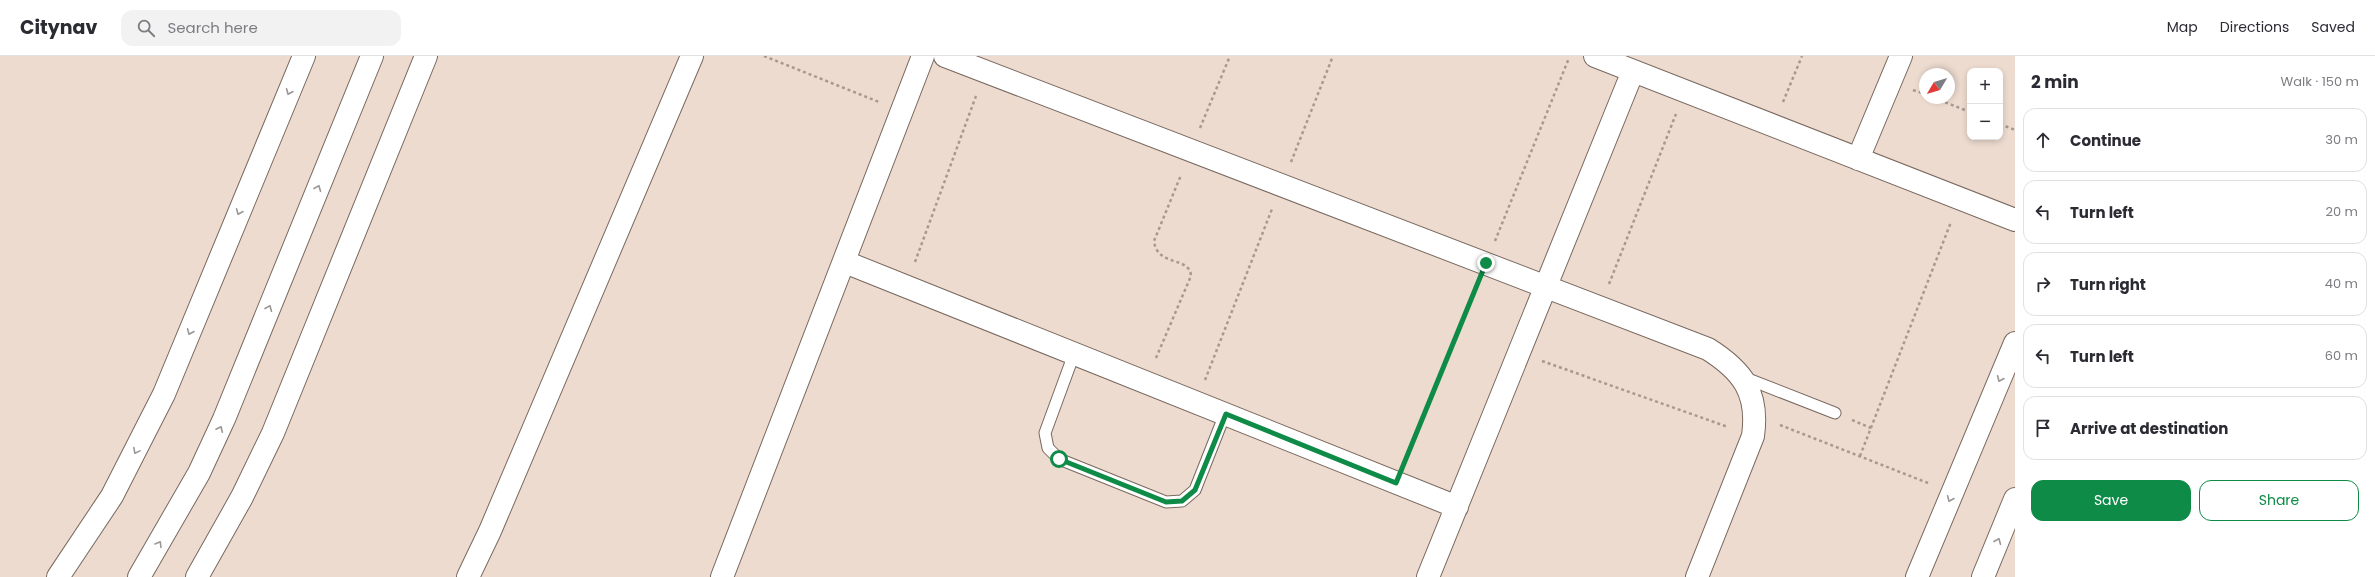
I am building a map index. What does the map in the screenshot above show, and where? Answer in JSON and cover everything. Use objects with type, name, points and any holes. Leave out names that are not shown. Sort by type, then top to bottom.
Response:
[{"type":"street","points":[[58,577],[112,496],[164,394],[304,56]]},
{"type":"street","points":[[139,577],[199,473],[224,419],[372,56]]},
{"type":"street","points":[[197,577],[242,497],[273,433],[426,56]]},
{"type":"street","points":[[468,577],[490,531],[692,56]]},
{"type":"street","points":[[722,577],[923,56]]},
{"type":"street","points":[[945,56],[1708,349],[1726,360],[1740,376],[1751,394],[1754,426],[1697,577]]},
{"type":"street","points":[[1595,56],[2015,220]]},
{"type":"street","points":[[1858,159],[1901,56]]},
{"type":"street","points":[[1428,577],[1633,71]]},
{"type":"street","points":[[844,262],[1456,507]]},
{"type":"street","points":[[1917,577],[2015,343]]},
{"type":"street","points":[[1983,577],[2015,499]]},
{"type":"lane","points":[[1074,354],[1045,433],[1048,448],[1059,459],[1166,502],[1182,501],[1195,490],[1226,414]]},
{"type":"lane","points":[[1740,376],[1835,413]]},
{"type":"path","points":[[764,56],[902,111]]},
{"type":"path","points":[[1146,382],[1191,276],[1186,266],[1160,256],[1155,250],[1154,242],[1230,56]]},
{"type":"path","points":[[1196,402],[1333,56]]},
{"type":"path","points":[[1396,483],[1570,56]]},
{"type":"path","points":[[1774,126],[1802,56]]},
{"type":"path","points":[[906,286],[985,71]]},
{"type":"path","points":[[1600,307],[1685,91]]},
{"type":"path","points":[[1949,104],[1967,111]]},
{"type":"path","points":[[2003,125],[2015,130]]},
{"type":"path","points":[[1860,456],[1960,198]]},
{"type":"path","points":[[1520,353],[1754,426],[1860,456],[1952,492]]},
{"type":"route","points":[[1059,459],[1166,502],[1175,503],[1190,497],[1195,490],[1226,414],[1396,483],[1486,263]]}]
